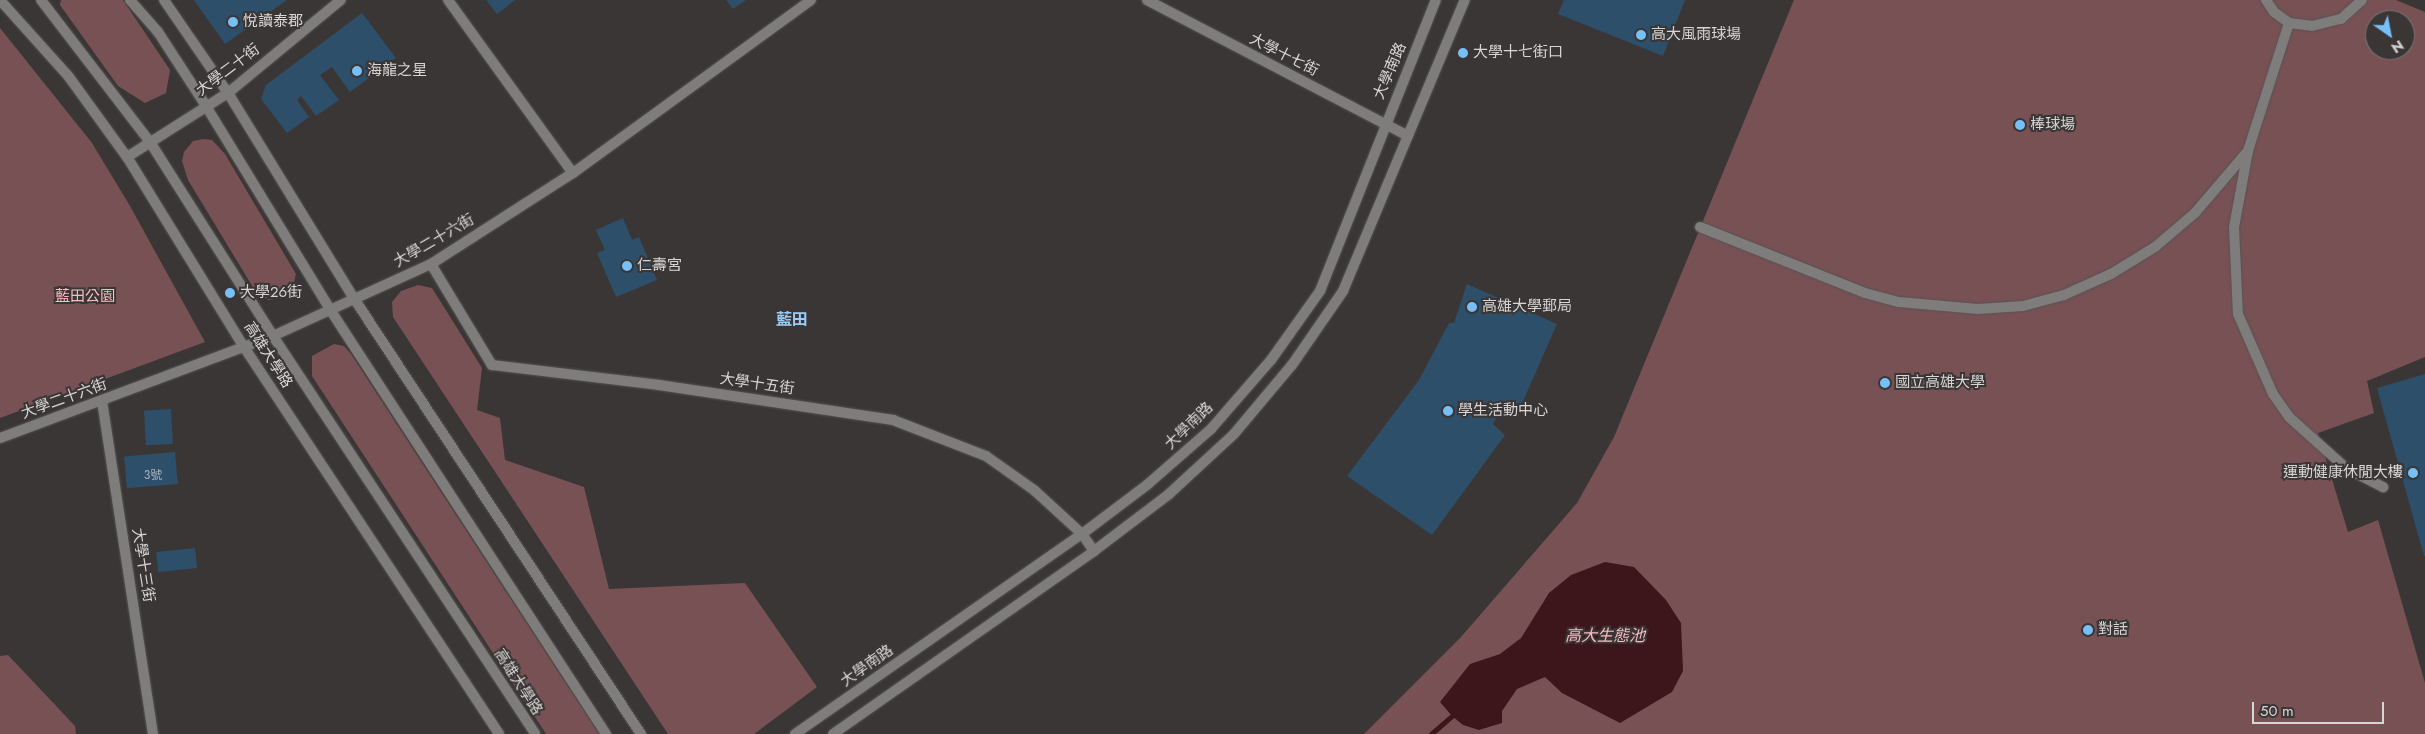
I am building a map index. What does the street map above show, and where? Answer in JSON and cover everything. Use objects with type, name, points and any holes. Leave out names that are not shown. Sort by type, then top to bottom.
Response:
[{"type":"street","name":"高雄大學路","points":[[0,0],[69,77],[128,156],[244,346],[499,734]]},
{"type":"street","name":"高雄大學路","points":[[41,0],[150,142],[273,336],[535,734]]},
{"type":"street","points":[[130,0],[158,32],[206,106],[331,310],[606,734]]},
{"type":"street","points":[[164,0],[228,92],[355,300],[640,734]]},
{"type":"street","name":"大學二十街","points":[[128,156],[228,92],[341,0]]},
{"type":"street","points":[[448,0],[573,172]]},
{"type":"street","name":"大學二十六街","points":[[0,438],[102,402],[273,336],[432,264],[573,172],[811,0]]},
{"type":"street","name":"大學十七街","points":[[1147,0],[1408,136]]},
{"type":"street","name":"大學南路","points":[[795,734],[1082,534],[1148,484],[1211,429],[1271,360],[1320,291],[1436,0]]},
{"type":"street","points":[[833,734],[1094,551],[1169,494],[1234,434],[1292,365],[1343,291],[1465,0]]},
{"type":"street","points":[[2266,0],[2274,12],[2289,23],[2312,26],[2341,19],[2362,0]]},
{"type":"street","points":[[2289,23],[2248,151],[2234,227],[2238,314],[2273,394],[2307,436],[2346,468],[2382,487]]},
{"type":"street","points":[[1700,227],[1865,293],[1899,302],[1978,309],[2023,306],[2064,294],[2103,278],[2155,247],[2195,213],[2248,151]]},
{"type":"street","name":"大學十五街","points":[[432,264],[492,365],[659,385],[892,420],[986,456],[1034,490],[1082,534],[1094,551]]},
{"type":"street","name":"大學十三街","points":[[102,402],[153,734]]},
{"type":"green space","points":[[61,0],[123,0],[170,70],[166,93],[145,103],[118,86],[60,5]]},
{"type":"green space","name":"國立高雄大學","points":[[1794,0],[2396,0],[2425,12],[2425,357],[2367,381],[2374,413],[2318,433],[2348,532],[2378,520],[2425,683],[2425,734],[1364,734],[1461,637],[1577,503],[1614,437]]},
{"type":"green space","name":"藍田公園","points":[[0,28],[92,143],[130,206],[205,342],[0,418]]},
{"type":"green space","points":[[212,140],[225,154],[296,274],[292,290],[285,297],[268,300],[254,289],[188,180],[182,161],[184,152],[193,141]]},
{"type":"green space","points":[[418,285],[432,288],[482,368],[477,410],[500,418],[505,460],[584,487],[609,589],[745,583],[817,687],[754,734],[668,734],[393,317],[392,302],[401,291]]},
{"type":"green space","points":[[334,344],[344,346],[351,354],[599,734],[546,734],[312,376],[312,356]]},
{"type":"green space","points":[[8,655],[75,726],[76,734],[0,734],[0,656]]},
{"type":"water","name":"高大生態池","points":[[1605,562],[1634,567],[1666,600],[1681,623],[1683,671],[1672,692],[1620,723],[1562,693],[1545,677],[1517,689],[1502,711],[1502,723],[1479,730],[1463,725],[1452,716],[1440,702],[1470,664],[1500,654],[1521,638],[1549,593],[1571,575]]},
{"type":"building","name":"悅讀泰郡","points":[[194,0],[287,0],[225,44]]},
{"type":"building","points":[[486,0],[515,0],[497,14]]},
{"type":"building","points":[[726,0],[746,0],[733,9]]},
{"type":"building","name":"高大風雨球場","points":[[1564,0],[1685,0],[1663,56],[1558,14]]},
{"type":"building","name":"海龍之星","points":[[362,13],[396,58],[350,92],[332,67],[320,75],[339,100],[316,116],[301,96],[297,100],[309,117],[287,133],[261,99],[266,85]]},
{"type":"building","name":"仁壽宮","points":[[623,218],[632,240],[639,237],[657,280],[616,297],[597,253],[605,250],[596,230]]},
{"type":"building","name":"學生活動中心","points":[[1467,284],[1557,324],[1517,415],[1502,407],[1493,424],[1505,435],[1432,535],[1347,476],[1419,380],[1449,323],[1454,323]]},
{"type":"building","name":"運動健康休閒大樓","points":[[2425,374],[2425,556],[2424,556],[2377,388]]},
{"type":"building","points":[[171,409],[173,444],[146,445],[144,410]]},
{"type":"building","points":[[175,452],[178,484],[127,488],[124,456]]},
{"type":"building","points":[[195,548],[197,568],[158,572],[156,552]]},
{"type":"waterway","points":[[1431,734],[1452,716]]},
{"type":"place","name":"悅讀泰郡","points":[[233,22]]},
{"type":"place","name":"高大風雨球場","points":[[1641,35]]},
{"type":"place","name":"大學十七街口","points":[[1463,53]]},
{"type":"place","name":"海龍之星","points":[[357,71]]},
{"type":"place","name":"棒球場","points":[[2020,125]]},
{"type":"place","name":"仁壽宮","points":[[627,266]]},
{"type":"place","name":"大學26街","points":[[230,293]]},
{"type":"place","name":"高雄大學郵局","points":[[1472,307]]},
{"type":"place","name":"國立高雄大學","points":[[1885,383]]},
{"type":"place","name":"學生活動中心","points":[[1448,411]]},
{"type":"place","name":"運動健康休閒大樓","points":[[2413,473]]},
{"type":"place","name":"對話","points":[[2088,630]]},
{"type":"district","name":"藍田","points":[[792,320]]}]
